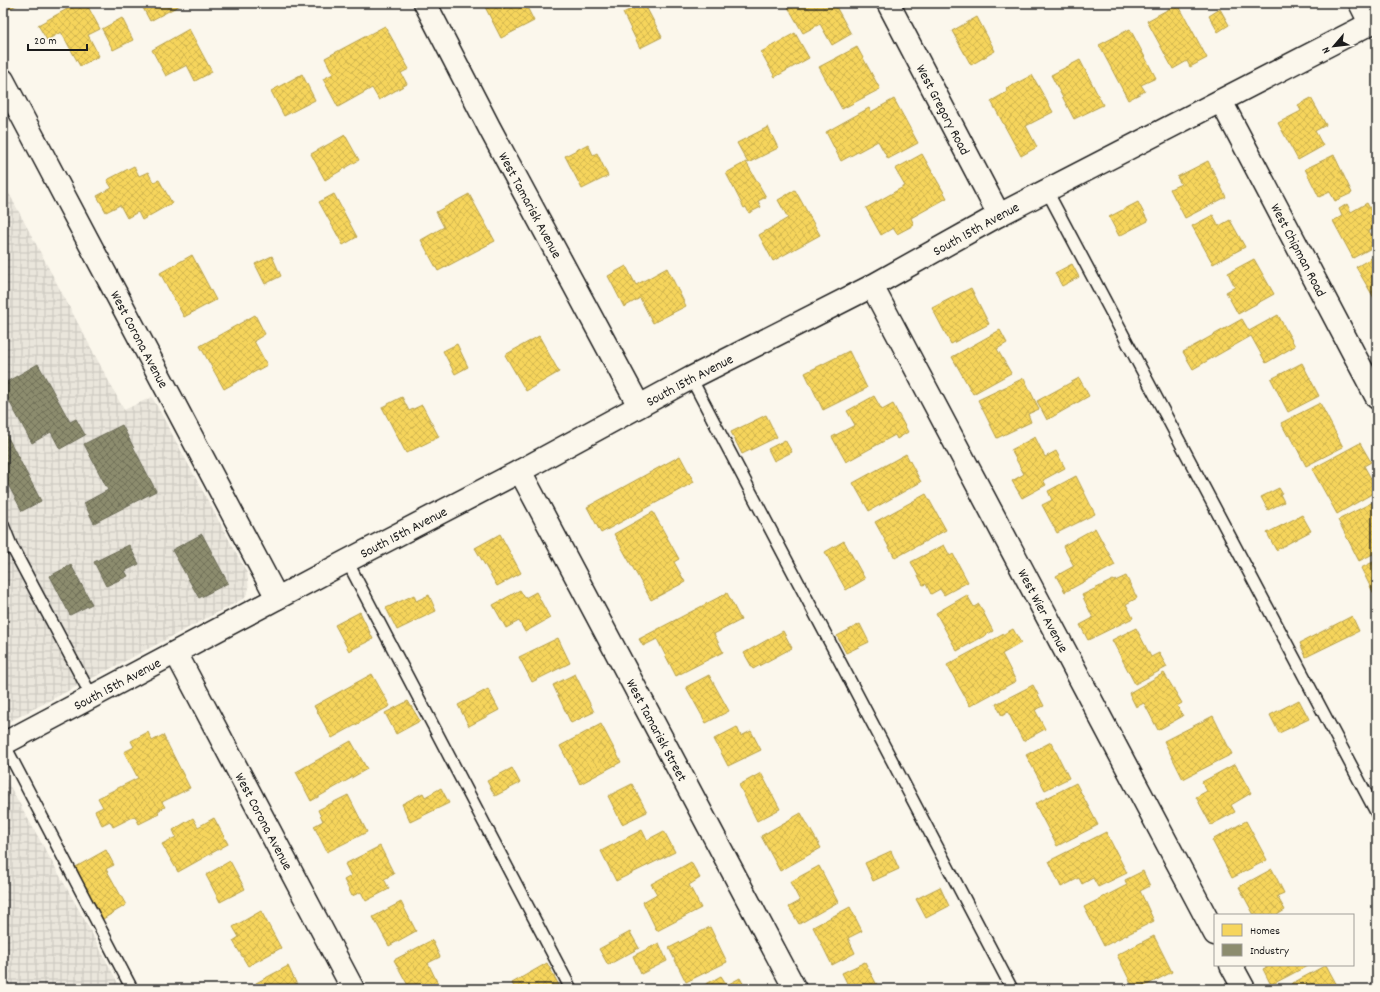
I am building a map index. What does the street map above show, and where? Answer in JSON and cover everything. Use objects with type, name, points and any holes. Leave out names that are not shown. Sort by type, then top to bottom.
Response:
[{"type":"street","name":"West Tamarisk Avenue","points":[[425,3],[493,134],[639,406]]},
{"type":"street","name":"West Gregory Road","points":[[888,3],[999,215]]},
{"type":"street","points":[[1360,3],[1374,21]]},
{"type":"street","name":"South 15th Avenue","points":[[3,744],[520,471],[691,378],[872,286],[999,215],[1374,21]]},
{"type":"street","name":"West Corona Avenue","points":[[3,80],[277,598]]},
{"type":"street","name":"West Chipman Road","points":[[1221,101],[1377,398]]},
{"type":"street","name":"West Wier Avenue","points":[[872,286],[1214,932]]},
{"type":"street","name":"West Tamarisk Street","points":[[520,471],[795,989]]},
{"type":"street","name":"West Corona Avenue","points":[[176,653],[353,989]]},
{"type":"street","points":[[1232,966],[1244,989]]},
{"type":"lane","points":[[1047,191],[1377,814]]},
{"type":"lane","points":[[691,378],[1012,989]]},
{"type":"lane","points":[[3,525],[7,548],[92,697]]},
{"type":"lane","points":[[347,561],[571,989]]},
{"type":"lane","points":[[3,744],[132,989]]},
{"type":"shaded area","points":[[3,182],[124,410],[152,397],[247,573],[249,589],[245,598],[3,725]]},
{"type":"shaded area","points":[[3,774],[89,928],[121,989],[3,989]]},
{"type":"building: Homes","points":[[5,3],[21,3],[8,9]]},
{"type":"building: Homes","points":[[78,3],[86,3],[100,29],[88,35],[99,56],[80,66],[61,32],[47,40],[38,25]]},
{"type":"building: Homes","points":[[147,3],[184,3],[150,21],[142,6]]},
{"type":"building: Homes","points":[[483,3],[525,3],[534,21],[501,38]]},
{"type":"building: Homes","points":[[643,3],[662,37],[640,48],[623,13]]},
{"type":"building: Homes","points":[[795,3],[834,3],[851,34],[832,45],[820,24],[803,33],[788,7]]},
{"type":"building: Homes","points":[[1178,4],[1207,58],[1190,67],[1187,61],[1173,69],[1147,21]]},
{"type":"building: Homes","points":[[1220,9],[1229,25],[1218,32],[1209,16]]},
{"type":"building: Homes","points":[[977,17],[995,51],[971,65],[952,31]]},
{"type":"building: Homes","points":[[122,18],[133,40],[113,50],[102,29]]},
{"type":"building: Homes","points":[[385,26],[409,69],[401,73],[407,84],[379,100],[372,88],[338,107],[323,79],[333,74],[325,58]]},
{"type":"building: Homes","points":[[189,29],[212,72],[195,81],[187,65],[166,76],[152,50]]},
{"type":"building: Homes","points":[[1130,29],[1156,78],[1141,85],[1145,91],[1128,100],[1099,45]]},
{"type":"building: Homes","points":[[795,33],[809,58],[775,77],[761,52]]},
{"type":"building: Homes","points":[[857,47],[880,89],[842,109],[819,67]]},
{"type":"building: Homes","points":[[1080,60],[1103,105],[1074,119],[1051,75]]},
{"type":"building: Homes","points":[[302,74],[315,100],[284,116],[271,91]]},
{"type":"building: Homes","points":[[1032,75],[1053,112],[1026,126],[1037,147],[1021,156],[991,101],[1007,92],[1006,89]]},
{"type":"building: Homes","points":[[1311,98],[1326,125],[1315,131],[1323,146],[1298,160],[1278,123],[1301,111],[1298,105]]},
{"type":"building: Homes","points":[[894,99],[918,143],[888,159],[878,141],[841,161],[826,132],[869,108],[871,112]]},
{"type":"building: Homes","points":[[768,127],[778,148],[748,163],[737,143]]},
{"type":"building: Homes","points":[[345,135],[359,160],[325,180],[311,154]]},
{"type":"building: Homes","points":[[588,144],[593,155],[597,153],[608,176],[582,189],[565,156]]},
{"type":"building: Homes","points":[[922,154],[947,198],[911,218],[914,225],[897,234],[893,228],[881,235],[866,208],[905,186],[895,169]]},
{"type":"building: Homes","points":[[1334,155],[1352,193],[1335,201],[1330,192],[1319,197],[1305,169]]},
{"type":"building: Homes","points":[[1208,161],[1226,197],[1185,218],[1170,189],[1181,184],[1177,177]]},
{"type":"building: Homes","points":[[746,162],[766,197],[758,201],[761,207],[749,213],[746,207],[744,208],[726,173]]},
{"type":"building: Homes","points":[[134,166],[139,176],[148,172],[153,182],[159,180],[172,203],[142,220],[138,212],[127,218],[120,205],[106,212],[97,196],[112,188],[107,180]]},
{"type":"building: Homes","points":[[795,190],[820,235],[773,261],[759,235],[788,218],[778,200]]},
{"type":"building: Homes","points":[[334,194],[357,237],[343,245],[319,202]]},
{"type":"building: Homes","points":[[469,194],[495,241],[438,271],[421,240],[444,227],[436,212]]},
{"type":"building: Homes","points":[[1138,202],[1148,221],[1119,236],[1109,217]]},
{"type":"building: Homes","points":[[1367,203],[1377,221],[1377,226],[1369,231],[1377,245],[1353,258],[1333,221],[1342,216],[1339,209],[1347,204],[1351,212]]},
{"type":"building: Homes","points":[[1213,215],[1219,226],[1230,220],[1245,247],[1213,264],[1192,226]]},
{"type":"building: Homes","points":[[192,255],[216,300],[184,317],[160,273]]},
{"type":"building: Homes","points":[[1377,255],[1377,303],[1356,267]]},
{"type":"building: Homes","points":[[272,256],[281,276],[265,284],[255,264]]},
{"type":"building: Homes","points":[[1254,259],[1274,294],[1238,314],[1226,292],[1235,287],[1228,273]]},
{"type":"building: Homes","points":[[1072,264],[1079,277],[1062,286],[1055,273]]},
{"type":"building: Homes","points":[[626,266],[636,285],[667,268],[686,306],[653,323],[640,298],[624,307],[608,276]]},
{"type":"building: Homes","points":[[971,288],[989,324],[951,344],[932,308]]},
{"type":"building: Homes","points":[[255,315],[265,334],[254,341],[267,365],[224,389],[200,346]]},
{"type":"building: Homes","points":[[1278,315],[1295,346],[1266,363],[1251,336],[1193,369],[1183,352],[1242,319],[1249,331]]},
{"type":"building: Homes","points":[[1000,330],[1007,343],[997,349],[1011,373],[973,394],[952,357]]},
{"type":"building: Homes","points":[[539,336],[559,372],[526,391],[505,355]]},
{"type":"building: Homes","points":[[457,344],[468,367],[455,374],[443,351]]},
{"type":"building: Homes","points":[[849,351],[867,388],[823,410],[805,373]]},
{"type":"building: Homes","points":[[1302,363],[1319,396],[1288,412],[1271,379]]},
{"type":"building: Homes","points":[[1024,378],[1039,409],[1028,414],[1031,422],[997,438],[978,400]]},
{"type":"building: Homes","points":[[1079,378],[1089,396],[1047,420],[1037,401]]},
{"type":"building: Homes","points":[[874,396],[882,410],[893,404],[908,432],[897,439],[895,435],[846,462],[832,437],[855,425],[847,411]]},
{"type":"building: Homes","points":[[402,397],[409,411],[422,405],[439,437],[406,453],[382,407]]},
{"type":"building: Homes","points":[[1320,403],[1343,447],[1306,466],[1290,435],[1288,436],[1281,423]]},
{"type":"building: Homes","points":[[766,415],[777,437],[742,454],[731,432]]},
{"type":"building: Homes","points":[[1035,437],[1045,457],[1056,451],[1065,468],[1043,480],[1046,485],[1022,498],[1012,481],[1024,474],[1011,450]]},
{"type":"building: Homes","points":[[785,440],[792,452],[774,461],[768,449]]},
{"type":"building: Homes","points":[[1360,443],[1371,462],[1364,466],[1377,491],[1337,514],[1312,469]]},
{"type":"building: Homes","points":[[906,454],[921,482],[869,511],[853,483]]},
{"type":"building: Homes","points":[[680,456],[694,482],[601,533],[587,507]]},
{"type":"building: Homes","points":[[1076,476],[1095,514],[1057,533],[1042,505],[1052,500],[1048,491]]},
{"type":"building: Homes","points":[[1279,488],[1284,502],[1268,510],[1261,497]]},
{"type":"building: Homes","points":[[926,494],[946,530],[895,558],[875,522]]},
{"type":"building: Homes","points":[[1377,500],[1377,552],[1359,561],[1338,520]]},
{"type":"building: Homes","points":[[653,512],[679,559],[674,562],[685,582],[651,600],[614,534]]},
{"type":"building: Homes","points":[[1302,515],[1311,531],[1276,550],[1267,533]]},
{"type":"building: Homes","points":[[1095,528],[1115,565],[1065,592],[1056,576],[1074,566],[1063,546]]},
{"type":"building: Homes","points":[[500,534],[521,573],[497,586],[475,548]]},
{"type":"building: Homes","points":[[844,541],[865,579],[846,590],[825,552]]},
{"type":"building: Homes","points":[[944,545],[950,556],[953,554],[968,582],[944,595],[940,589],[931,594],[926,584],[923,585],[911,562]]},
{"type":"building: Homes","points":[[1377,560],[1377,600],[1361,568]]},
{"type":"building: Homes","points":[[1126,576],[1137,598],[1126,604],[1133,618],[1088,640],[1080,625],[1093,618],[1082,595],[1113,580],[1115,581]]},
{"type":"building: Homes","points":[[520,590],[525,598],[536,592],[550,618],[525,632],[519,621],[506,628],[493,605]]},
{"type":"building: Homes","points":[[727,593],[741,620],[714,634],[723,652],[676,676],[657,639],[643,646],[639,639]]},
{"type":"building: Homes","points":[[414,595],[416,601],[429,595],[436,611],[397,630],[386,608]]},
{"type":"building: Homes","points":[[967,595],[974,607],[979,604],[993,631],[957,651],[936,613]]},
{"type":"building: Homes","points":[[360,612],[373,639],[349,651],[335,625]]},
{"type":"building: Homes","points":[[1352,616],[1359,631],[1306,657],[1300,643]]},
{"type":"building: Homes","points":[[860,624],[869,642],[846,653],[837,636]]},
{"type":"building: Homes","points":[[1136,628],[1151,657],[1159,653],[1167,667],[1135,684],[1112,640]]},
{"type":"building: Homes","points":[[1013,629],[1021,643],[1002,654],[1016,681],[970,706],[947,665]]},
{"type":"building: Homes","points":[[783,631],[792,648],[753,669],[744,653]]},
{"type":"building: Homes","points":[[558,638],[570,663],[532,682],[519,657]]},
{"type":"building: Homes","points":[[1164,673],[1182,703],[1177,706],[1183,716],[1158,730],[1144,703],[1136,707],[1129,693]]},
{"type":"building: Homes","points":[[372,674],[390,706],[332,738],[314,706]]},
{"type":"building: Homes","points":[[575,674],[594,712],[571,723],[553,685]]},
{"type":"building: Homes","points":[[709,675],[729,711],[706,723],[686,687]]},
{"type":"building: Homes","points":[[1033,685],[1044,706],[1035,710],[1045,729],[1023,741],[1008,712],[1002,716],[996,704]]},
{"type":"building: Homes","points":[[488,689],[499,710],[469,726],[458,705]]},
{"type":"building: Homes","points":[[1299,700],[1309,719],[1279,733],[1270,715]]},
{"type":"building: Homes","points":[[408,701],[420,721],[396,734],[385,713]]},
{"type":"building: Homes","points":[[1213,716],[1232,754],[1183,779],[1164,741]]},
{"type":"building: Homes","points":[[601,724],[621,762],[580,784],[560,746]]},
{"type":"building: Homes","points":[[737,727],[741,736],[751,731],[761,750],[728,766],[714,739]]},
{"type":"building: Homes","points":[[148,732],[152,741],[163,735],[190,788],[162,802],[165,807],[158,811],[159,814],[139,824],[135,816],[113,827],[110,821],[102,825],[95,811],[103,807],[98,798],[138,778],[124,752],[134,747],[131,741]]},
{"type":"building: Homes","points":[[351,741],[367,769],[311,801],[296,772]]},
{"type":"building: Homes","points":[[1051,742],[1069,778],[1045,790],[1026,755]]},
{"type":"building: Homes","points":[[1235,764],[1251,793],[1231,805],[1235,812],[1211,825],[1196,797],[1207,791],[1202,782]]},
{"type":"building: Homes","points":[[512,768],[520,783],[495,796],[487,781]]},
{"type":"building: Homes","points":[[761,773],[780,809],[757,821],[739,785]]},
{"type":"building: Homes","points":[[1076,783],[1098,825],[1057,846],[1035,804]]},
{"type":"building: Homes","points":[[632,784],[647,812],[622,824],[608,796]]},
{"type":"building: Homes","points":[[441,788],[449,803],[410,822],[402,804],[423,793],[425,797]]},
{"type":"building: Homes","points":[[348,795],[367,832],[327,852],[314,826],[323,821],[318,810]]},
{"type":"building: Homes","points":[[801,813],[821,848],[780,871],[761,836]]},
{"type":"building: Homes","points":[[193,818],[198,827],[214,818],[228,844],[178,872],[162,844],[176,837],[173,830]]},
{"type":"building: Homes","points":[[1246,821],[1267,860],[1232,878],[1212,840]]},
{"type":"building: Homes","points":[[642,830],[647,840],[664,831],[675,852],[616,881],[601,851]]},
{"type":"building: Homes","points":[[1106,832],[1127,873],[1098,887],[1093,878],[1082,884],[1079,878],[1061,887],[1049,861]]},
{"type":"building: Homes","points":[[380,846],[394,874],[384,879],[389,889],[366,901],[361,892],[352,896],[344,880],[351,876],[345,864]]},
{"type":"building: Homes","points":[[106,850],[114,865],[106,869],[126,905],[103,919],[74,868]]},
{"type":"building: Homes","points":[[891,851],[899,869],[873,881],[865,863]]},
{"type":"building: Homes","points":[[230,861],[245,889],[220,902],[206,875]]},
{"type":"building: Homes","points":[[691,862],[700,878],[689,885],[701,908],[657,931],[643,902],[657,894],[651,884]]},
{"type":"building: Homes","points":[[819,866],[838,902],[799,924],[789,907],[800,901],[790,882]]},
{"type":"building: Homes","points":[[1272,869],[1284,893],[1277,896],[1285,910],[1279,914],[1253,914],[1239,887]]},
{"type":"building: Homes","points":[[1143,871],[1150,886],[1140,891],[1154,921],[1104,946],[1084,907],[1127,885],[1125,880]]},
{"type":"building: Homes","points":[[940,887],[949,906],[926,918],[916,899]]},
{"type":"building: Homes","points":[[401,902],[416,931],[389,946],[373,917]]},
{"type":"building: Homes","points":[[850,907],[862,931],[848,938],[855,953],[832,965],[813,927]]},
{"type":"building: Homes","points":[[261,911],[281,948],[248,966],[233,941],[239,937],[233,927]]},
{"type":"building: Homes","points":[[710,927],[727,962],[686,982],[669,948]]},
{"type":"building: Homes","points":[[630,932],[639,948],[608,965],[599,949]]},
{"type":"building: Homes","points":[[1154,936],[1172,972],[1139,989],[1134,989],[1117,955]]},
{"type":"building: Homes","points":[[432,940],[440,957],[428,963],[439,986],[434,989],[410,989],[394,960]]},
{"type":"building: Homes","points":[[659,943],[667,961],[641,974],[633,956]]},
{"type":"building: Homes","points":[[865,962],[879,989],[850,989],[842,973]]},
{"type":"building: Homes","points":[[547,963],[561,989],[515,989],[512,983]]},
{"type":"building: Homes","points":[[288,966],[299,989],[259,989],[256,983]]},
{"type":"building: Homes","points":[[1269,966],[1307,966],[1271,985],[1263,969]]},
{"type":"building: Homes","points":[[1327,966],[1339,989],[1294,989],[1291,984]]},
{"type":"building: Homes","points":[[721,976],[727,985],[740,978],[746,989],[697,989]]},
{"type":"building: Industry","points":[[38,364],[70,422],[76,419],[85,435],[60,449],[51,432],[32,443],[3,390],[3,384]]},
{"type":"building: Industry","points":[[122,425],[156,491],[94,523],[84,503],[108,490],[84,444]]},
{"type":"building: Industry","points":[[3,428],[41,501],[22,511],[3,475]]},
{"type":"building: Industry","points":[[202,534],[228,583],[199,598],[172,550]]},
{"type":"building: Industry","points":[[129,545],[139,564],[125,571],[128,576],[106,586],[94,562]]},
{"type":"building: Industry","points":[[71,565],[92,604],[70,615],[50,576]]}]
